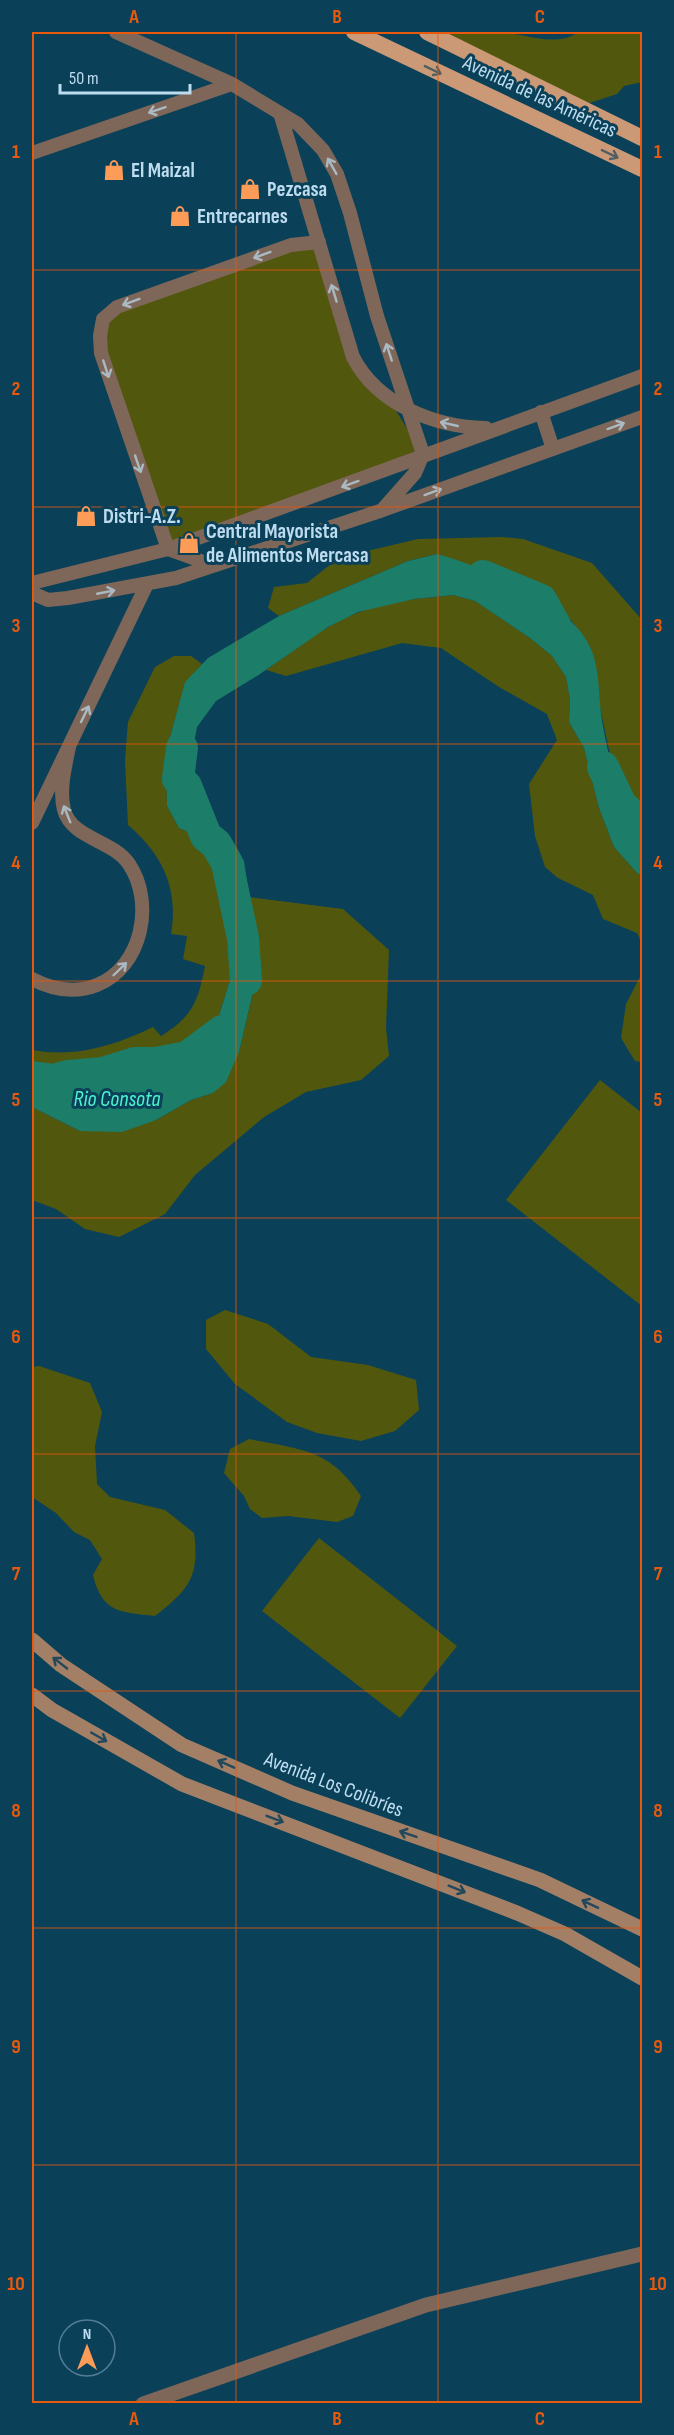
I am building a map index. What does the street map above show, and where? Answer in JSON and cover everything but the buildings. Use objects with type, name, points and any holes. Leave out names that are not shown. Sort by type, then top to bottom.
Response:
[{"type":"highway","name":"Avenida de las Américas","points":[[354,32],[642,169]]},
{"type":"highway","name":"Avenida de las Américas","points":[[427,32],[642,138]]},
{"type":"main road","name":"Avenida Los Colibríes","points":[[32,1640],[61,1665],[183,1745],[292,1793],[540,1880],[642,1929]]},
{"type":"main road","points":[[32,1695],[52,1710],[182,1784],[517,1913],[565,1934],[642,1978]]},
{"type":"street","points":[[116,32],[232,84],[280,113],[313,137],[337,174],[378,316],[423,454],[415,472],[383,510]]},
{"type":"street","points":[[32,153],[232,84]]},
{"type":"street","points":[[280,113],[353,357],[363,375],[388,398],[423,454]]},
{"type":"street","points":[[168,549],[101,353],[100,336],[103,319],[117,307],[181,284],[291,245],[319,242]]},
{"type":"street","points":[[48,600],[34,578],[168,549],[357,481],[423,454],[642,376]]},
{"type":"street","points":[[388,398],[451,425],[494,429]]},
{"type":"street","points":[[541,412],[553,449]]},
{"type":"street","points":[[32,593],[48,600],[176,578],[383,510],[642,417]]},
{"type":"street","points":[[168,549],[212,565]]},
{"type":"street","points":[[32,823],[147,584]]},
{"type":"street","points":[[32,979],[68,991],[85,990],[120,971],[131,957],[139,940],[142,920],[141,903],[137,883],[129,864],[117,851],[70,823],[64,811],[63,778],[69,747]]},
{"type":"street","points":[[143,2403],[426,2305],[642,2254]]},
{"type":"shaded area","points":[[493,31],[551,40],[570,37],[579,32],[642,32],[642,82],[624,86],[617,94],[577,107],[427,32]]},
{"type":"shaded area","points":[[319,242],[353,357],[388,398],[423,454],[168,549],[101,353],[109,313]]},
{"type":"shaded area","points":[[502,537],[523,539],[592,563],[642,620],[642,835],[634,831],[621,805],[585,638],[565,613],[523,591],[437,554],[408,561],[279,616],[268,608],[274,587],[307,583],[331,564],[354,554],[418,539]]},
{"type":"shaded area","points":[[453,595],[475,601],[530,638],[552,656],[566,677],[570,700],[569,722],[584,748],[599,808],[614,847],[638,874],[642,874],[642,943],[637,933],[603,919],[593,895],[558,878],[545,867],[535,836],[529,784],[557,740],[547,714],[499,687],[441,648],[402,643],[286,676],[266,670],[321,631],[357,613],[392,603]]},
{"type":"shaded area","points":[[174,656],[191,656],[202,664],[185,683],[166,752],[167,806],[179,828],[216,844],[227,863],[243,938],[218,1019],[187,1057],[157,1063],[96,1066],[54,1080],[32,1076],[32,1050],[64,1052],[94,1049],[124,1040],[153,1027],[161,1036],[187,1015],[200,989],[205,966],[183,959],[187,936],[171,934],[172,902],[165,873],[150,848],[128,825],[125,760],[128,722],[155,667]]},
{"type":"shaded area","points":[[248,897],[343,909],[389,950],[386,1028],[389,1056],[361,1080],[306,1092],[264,1117],[195,1175],[165,1214],[119,1237],[85,1229],[56,1209],[32,1200],[32,1107],[80,1131],[156,1120],[191,1100],[213,1093],[239,1052],[257,975]]},
{"type":"shaded area","points":[[642,973],[642,1062],[635,1061],[621,1038],[626,1004]]},
{"type":"shaded area","points":[[600,1080],[642,1113],[642,1306],[506,1200]]},
{"type":"shaded area","points":[[225,1310],[268,1324],[311,1357],[368,1365],[416,1380],[419,1410],[395,1431],[361,1441],[317,1433],[287,1422],[235,1384],[206,1349],[206,1320]]},
{"type":"shaded area","points":[[39,1366],[90,1383],[102,1412],[95,1446],[97,1484],[110,1497],[165,1510],[194,1533],[195,1561],[189,1581],[176,1598],[155,1616],[122,1611],[107,1604],[97,1588],[93,1575],[102,1559],[90,1540],[74,1532],[56,1513],[32,1497],[32,1367]]},
{"type":"shaded area","points":[[249,1439],[299,1449],[337,1468],[361,1496],[353,1516],[337,1522],[288,1516],[262,1518],[250,1509],[244,1496],[224,1473],[230,1449]]},
{"type":"shaded area","points":[[319,1538],[457,1646],[400,1718],[262,1611]]},
{"type":"water","name":"Rio Consota","points":[[437,554],[474,566],[518,586],[559,611],[585,638],[598,674],[602,723],[619,793],[629,823],[634,831],[642,835],[642,874],[638,874],[614,847],[599,808],[584,748],[569,722],[570,700],[566,677],[552,656],[530,638],[475,601],[453,595],[414,599],[358,612],[328,627],[216,701],[197,727],[186,786],[195,806],[209,822],[230,837],[244,861],[257,975],[239,1052],[226,1082],[213,1093],[191,1100],[156,1120],[122,1132],[80,1131],[32,1107],[32,1076],[54,1080],[96,1066],[156,1063],[187,1057],[218,1019],[243,938],[227,863],[216,844],[179,828],[167,806],[166,752],[185,682],[208,658],[279,616],[408,561]]},
{"type":"waterway","points":[[483,576],[541,600],[562,638]]},
{"type":"waterway","points":[[182,748],[178,779],[186,786],[206,836],[216,844],[227,863],[243,938],[246,980]]},
{"type":"waterway","points":[[603,767],[621,805],[642,824]]},
{"type":"waterway","points":[[32,1077],[54,1080],[68,1076],[103,1073],[135,1063],[156,1063],[187,1057],[222,1031]]},
{"type":"place","name":"El Maizal","points":[[114,170]]},
{"type":"place","name":"Pezcasa","points":[[250,189]]},
{"type":"place","name":"Entrecarnes","points":[[180,216]]},
{"type":"place","name":"Distri-A.Z.","points":[[86,516]]},
{"type":"place","name":"Central Mayorista de Alimentos Mercasa","points":[[189,543]]}]
